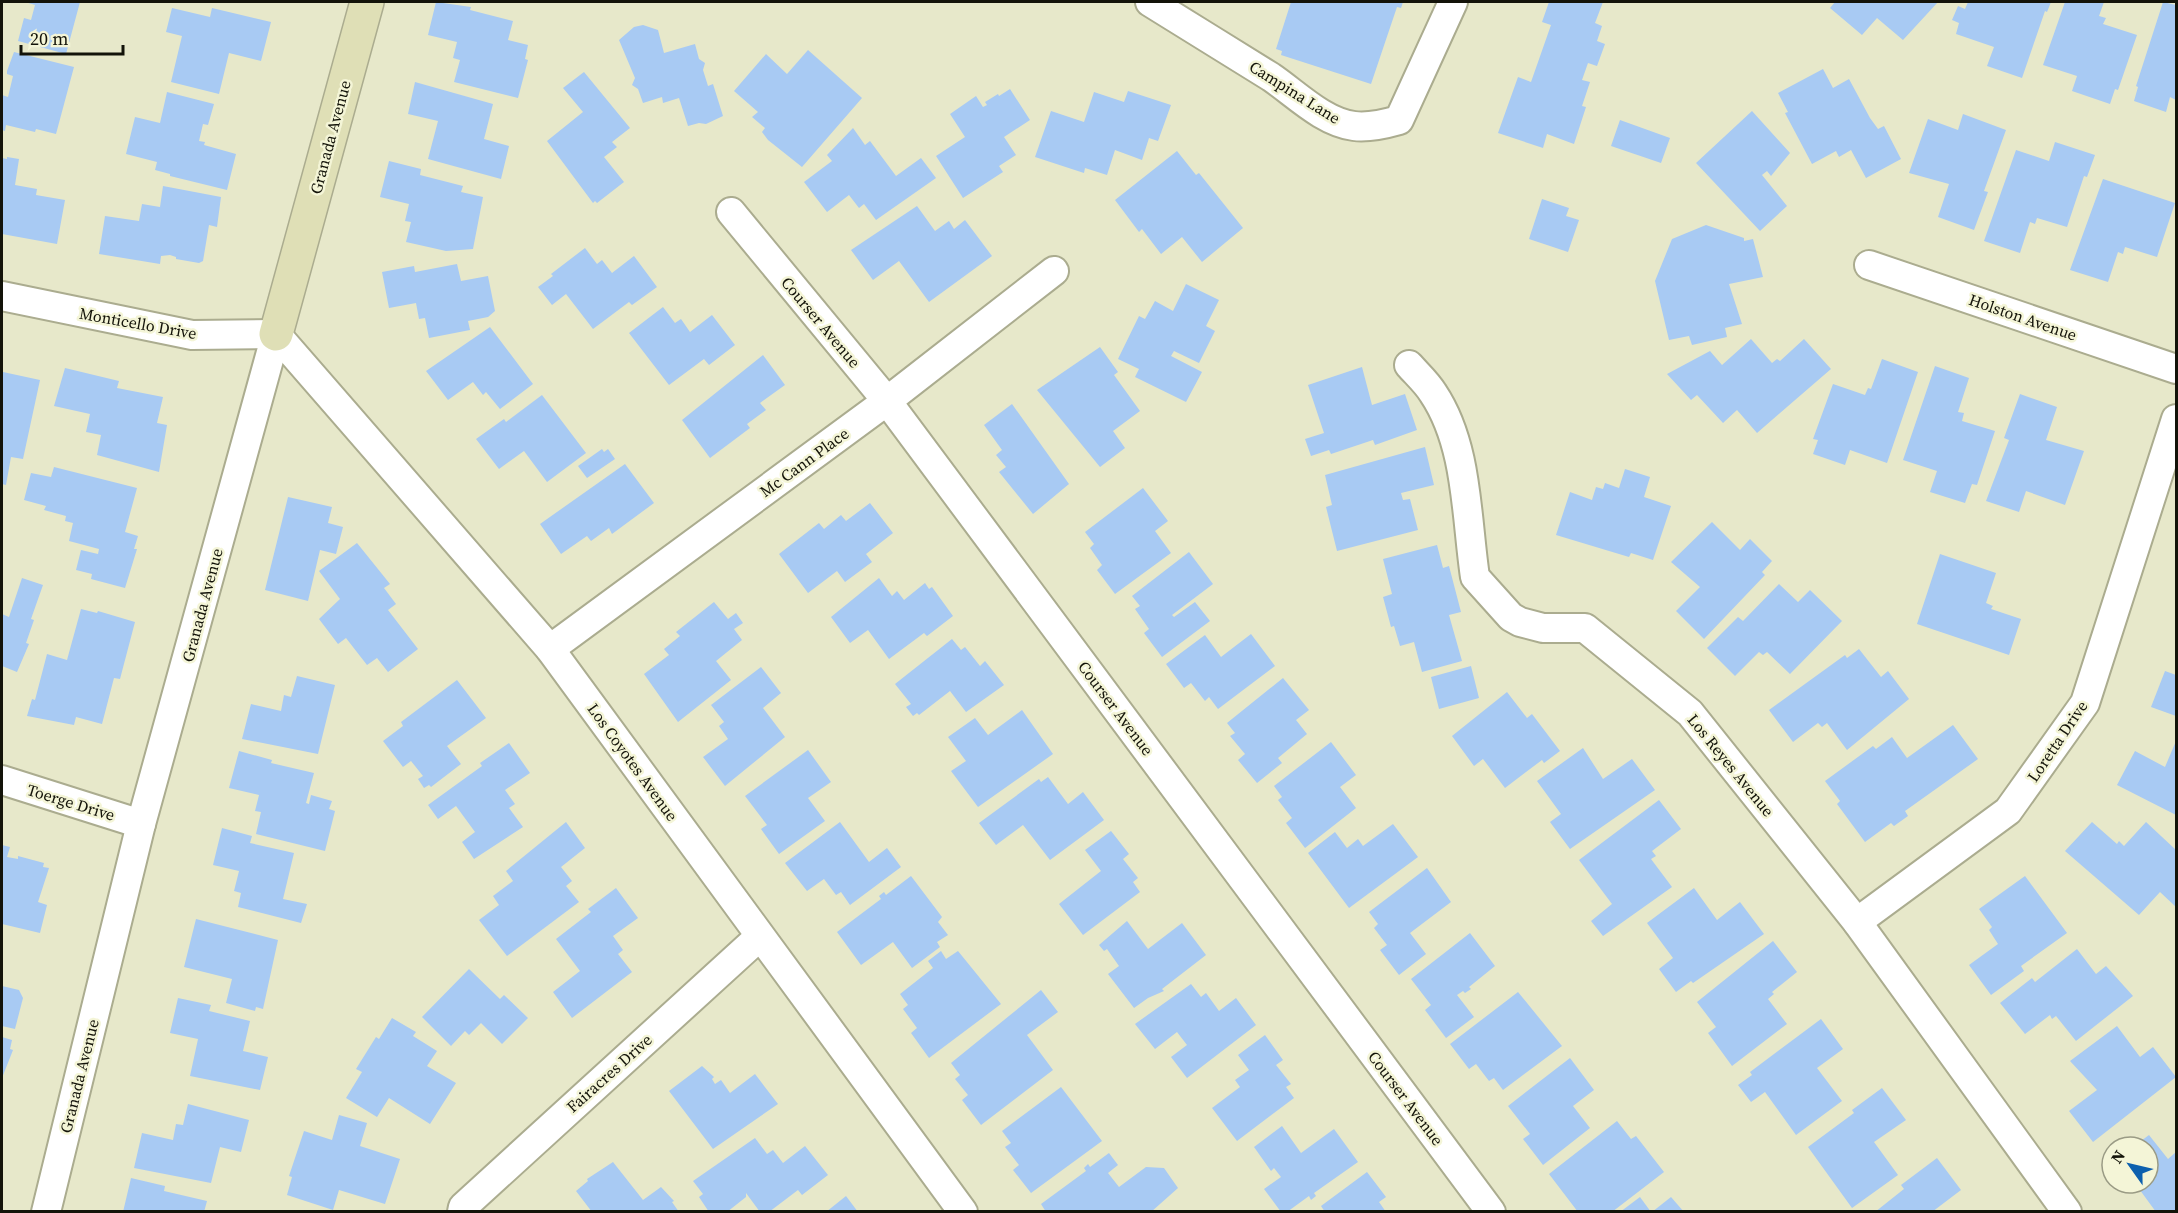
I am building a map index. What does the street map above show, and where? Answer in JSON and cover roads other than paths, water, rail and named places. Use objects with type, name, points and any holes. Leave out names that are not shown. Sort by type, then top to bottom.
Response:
[{"type":"street","name":"Granada Avenue","points":[[46,1212],[141,824],[368,2]]},
{"type":"street","name":"Campina Lane","points":[[1150,2],[1273,79],[1310,105],[1338,121],[1354,126],[1383,125],[1399,120],[1453,2]]},
{"type":"street","name":"Courser Avenue","points":[[731,212],[887,401],[1491,1212]]},
{"type":"street","name":"Holston Avenue","points":[[1869,265],[2176,369]]},
{"type":"street","name":"Mc Cann Place","points":[[550,649],[887,401],[1054,271]]},
{"type":"street","name":"Monticello Drive","points":[[2,296],[192,335],[276,334]]},
{"type":"street","name":"Los Coyotes Avenue","points":[[276,334],[550,649],[759,937],[963,1212]]},
{"type":"street","name":"Los Reyes Avenue","points":[[1409,365],[1433,392],[1448,421],[1457,447],[1474,577],[1511,617],[1520,622],[1543,628],[1585,628],[1690,713],[1857,922],[2067,1212]]},
{"type":"street","name":"Loretta Drive","points":[[1857,922],[2008,811],[2085,703],[2176,419]]},
{"type":"street","name":"Toerge Drive","points":[[2,780],[141,824]]},
{"type":"street","name":"Fairacres Drive","points":[[462,1212],[464,1207],[759,937]]}]
